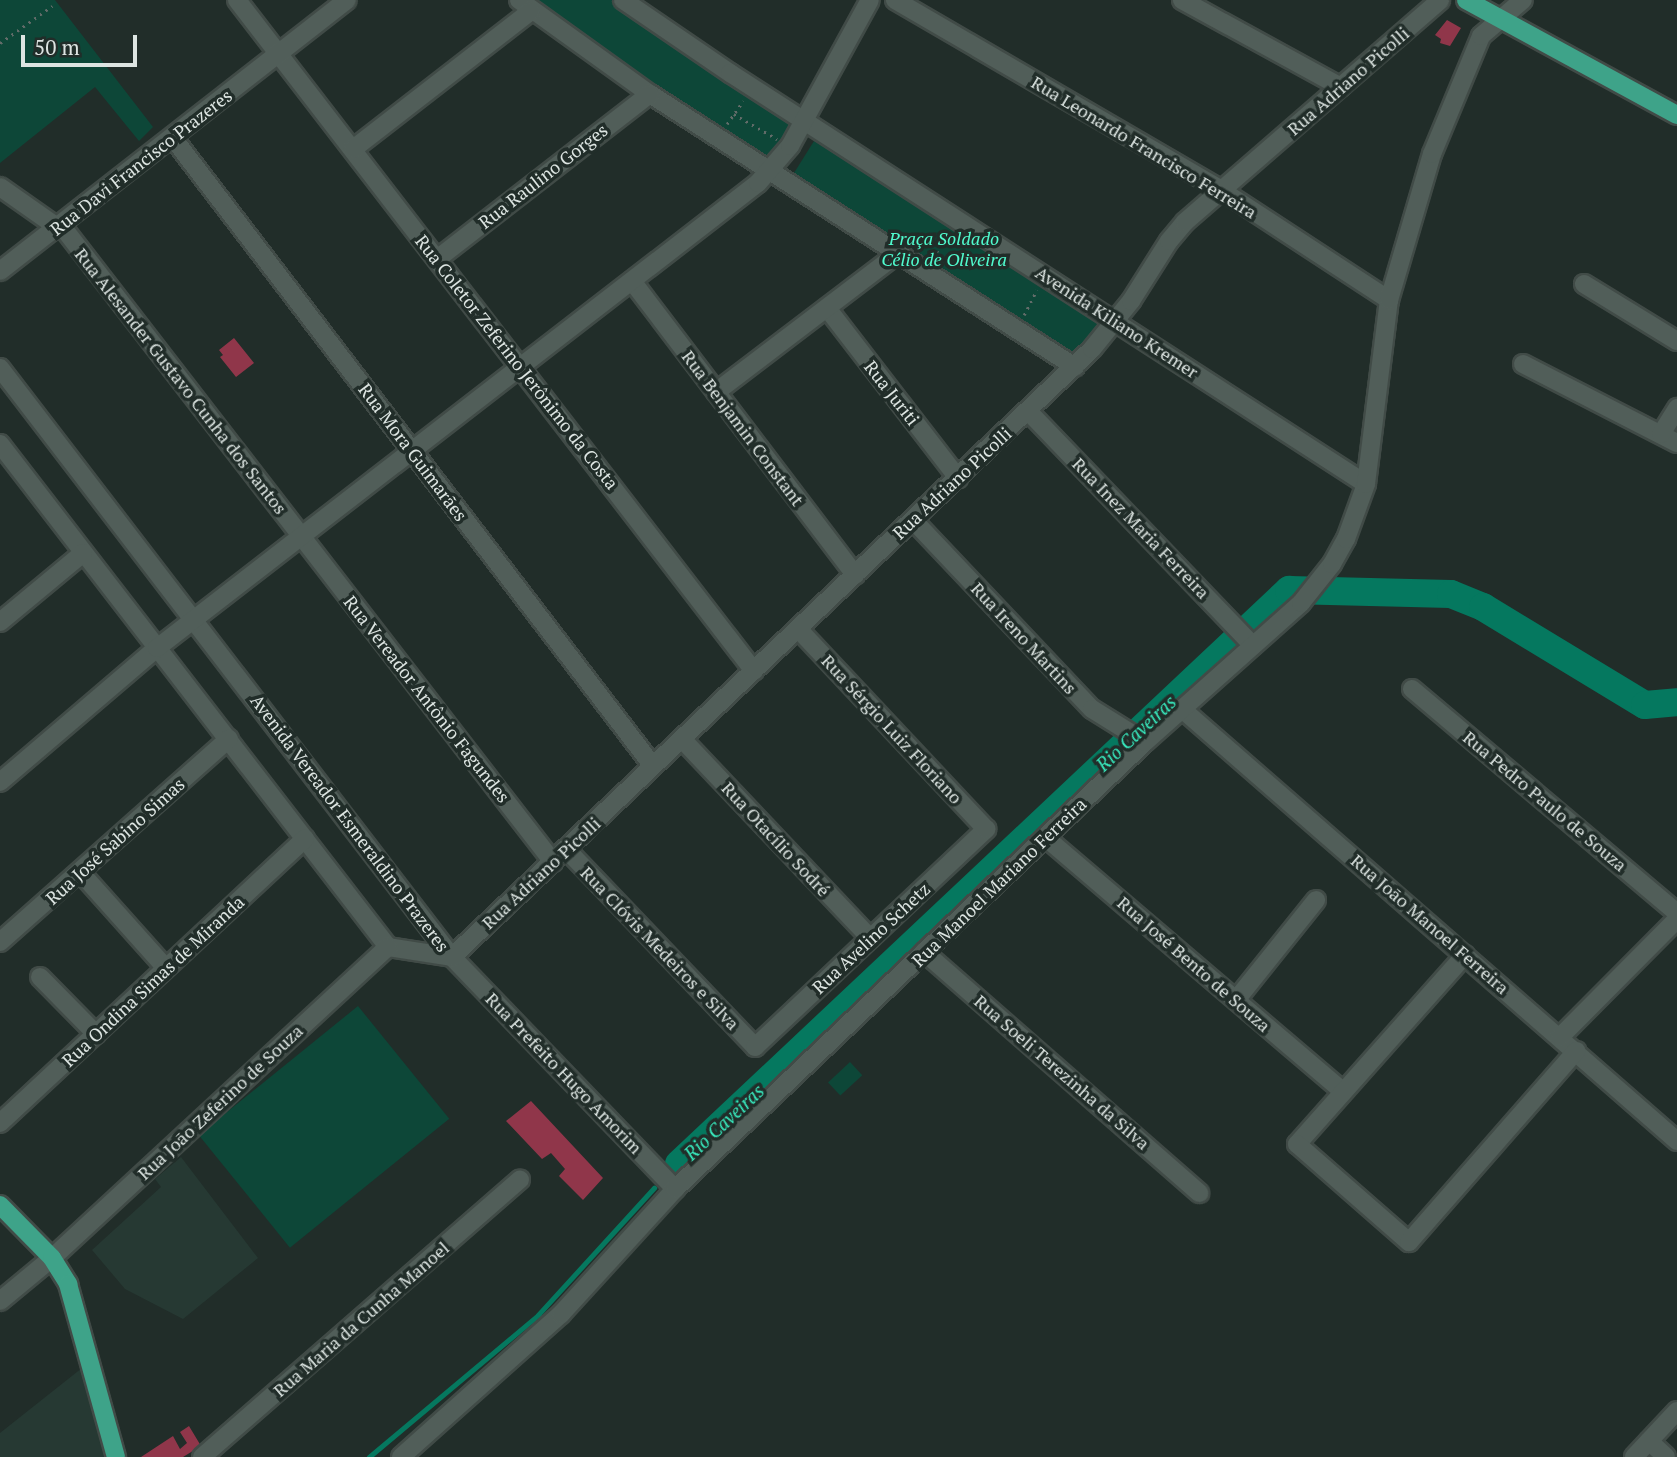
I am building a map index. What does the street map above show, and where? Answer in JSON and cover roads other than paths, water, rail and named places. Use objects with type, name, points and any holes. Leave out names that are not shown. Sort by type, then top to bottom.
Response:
[{"type":"main road","points":[[1466,0],[1677,115]]},
{"type":"main road","points":[[0,1205],[52,1258],[77,1309],[116,1457]]},
{"type":"street","name":"Rua Coletor Zeferino Jerônimo da Costa","points":[[237,0],[754,671]]},
{"type":"street","name":"Rua Davi Francisco Prazeres","points":[[0,271],[347,0]]},
{"type":"street","name":"Avenida Kiliano Kremer","points":[[623,0],[752,87],[1366,484]]},
{"type":"street","points":[[0,782],[157,648],[770,172],[805,121],[870,0]]},
{"type":"street","name":"Rua Leonardo Francisco Ferreira","points":[[895,0],[1221,191],[1389,300]]},
{"type":"street","points":[[1182,0],[1341,88]]},
{"type":"street","name":"Rua Adriano Picolli","points":[[452,957],[1075,367],[1116,321],[1176,232],[1440,0]]},
{"type":"street","name":"Rua Manoel Mariano Ferreira","points":[[401,1457],[561,1314],[675,1189],[1144,742],[1251,644],[1301,603],[1332,564],[1346,539],[1366,484],[1389,300],[1432,154],[1480,36],[1523,0]]},
{"type":"street","points":[[353,149],[525,5],[650,94],[1075,367]]},
{"type":"street","name":"Rua Raulino Gorges","points":[[437,259],[650,94]]},
{"type":"street","name":"Rua Mora Guimarães","points":[[173,138],[653,766]]},
{"type":"street","name":"Rua Alesander Gustavo Cunha dos Santos","points":[[0,187],[59,226],[301,536]]},
{"type":"street","points":[[716,392],[897,254]]},
{"type":"street","name":"Rua Benjamin Constant","points":[[632,281],[855,575]]},
{"type":"street","points":[[1584,284],[1677,341]]},
{"type":"street","name":"Rua Juriti","points":[[827,308],[958,478]]},
{"type":"street","points":[[1523,364],[1677,443]]},
{"type":"street","name":"Avenida Vereador Esmeraldino Prazeres","points":[[0,368],[452,957]]},
{"type":"street","points":[[1661,434],[1677,408]]},
{"type":"street","name":"Rua Inez Maria Ferreira","points":[[1028,411],[1251,644]]},
{"type":"street","points":[[0,444],[388,947]]},
{"type":"street","name":"Rua Ireno Martins","points":[[913,520],[1081,698],[1144,742]]},
{"type":"street","name":"Rua Vereador Antônio Fagundes","points":[[301,536],[552,862]]},
{"type":"street","points":[[0,622],[83,553]]},
{"type":"street","name":"Rua Sérgio Luiz Floriano","points":[[798,629],[986,829]]},
{"type":"street","name":"Rua Pedro Paulo de Souza","points":[[1412,689],[1677,913]]},
{"type":"street","name":"Rua João Manoel Ferreira","points":[[1182,709],[1677,1141]]},
{"type":"street","name":"Rua José Sabino Simas","points":[[0,942],[229,739]]},
{"type":"street","name":"Rua Otacílio Sodré","points":[[682,739],[870,938]]},
{"type":"street","name":"Rua Avelino Schetz","points":[[755,1047],[986,829]]},
{"type":"street","name":"Rua José Bento de Souza","points":[[1045,837],[1342,1091]]},
{"type":"street","name":"Rua Ondina Simas de Miranda","points":[[0,1123],[305,839]]},
{"type":"street","name":"Rua Clóvis Medeiros e Silva","points":[[566,849],[755,1047]]},
{"type":"street","points":[[81,873],[166,968]]},
{"type":"street","points":[[1236,1000],[1317,901]]},
{"type":"street","points":[[1560,1037],[1677,919]]},
{"type":"street","name":"Avenida Vereador Esmeraldino Prazeres","points":[[388,947],[452,957]]},
{"type":"street","name":"Rua João Zeferino de Souza","points":[[0,1301],[52,1258],[388,947]]},
{"type":"street","name":"Rua Soeli Terezinha da Silva","points":[[924,952],[1199,1193]]},
{"type":"street","points":[[1465,955],[1297,1144],[1409,1242],[1576,1052]]},
{"type":"street","name":"Rua Prefeito Hugo Amorim","points":[[452,957],[675,1189]]},
{"type":"street","points":[[40,977],[96,1034]]},
{"type":"street","name":"Rua Maria da Cunha Manoel","points":[[202,1457],[520,1181]]},
{"type":"street","points":[[1634,1457],[1677,1411]]},
{"type":"street","points":[[1649,1441],[1666,1457]]},
{"type":"waterway","name":"Rio Caveiras","points":[[679,1164],[1289,590],[1451,594],[1483,607],[1645,705],[1677,702]]},
{"type":"waterway","name":"Rio Caveiras","points":[[369,1457],[538,1315],[654,1188]]},
{"type":"park label","name":"Praça Soldado Célio de Oliveira","points":[[944,249]]}]
